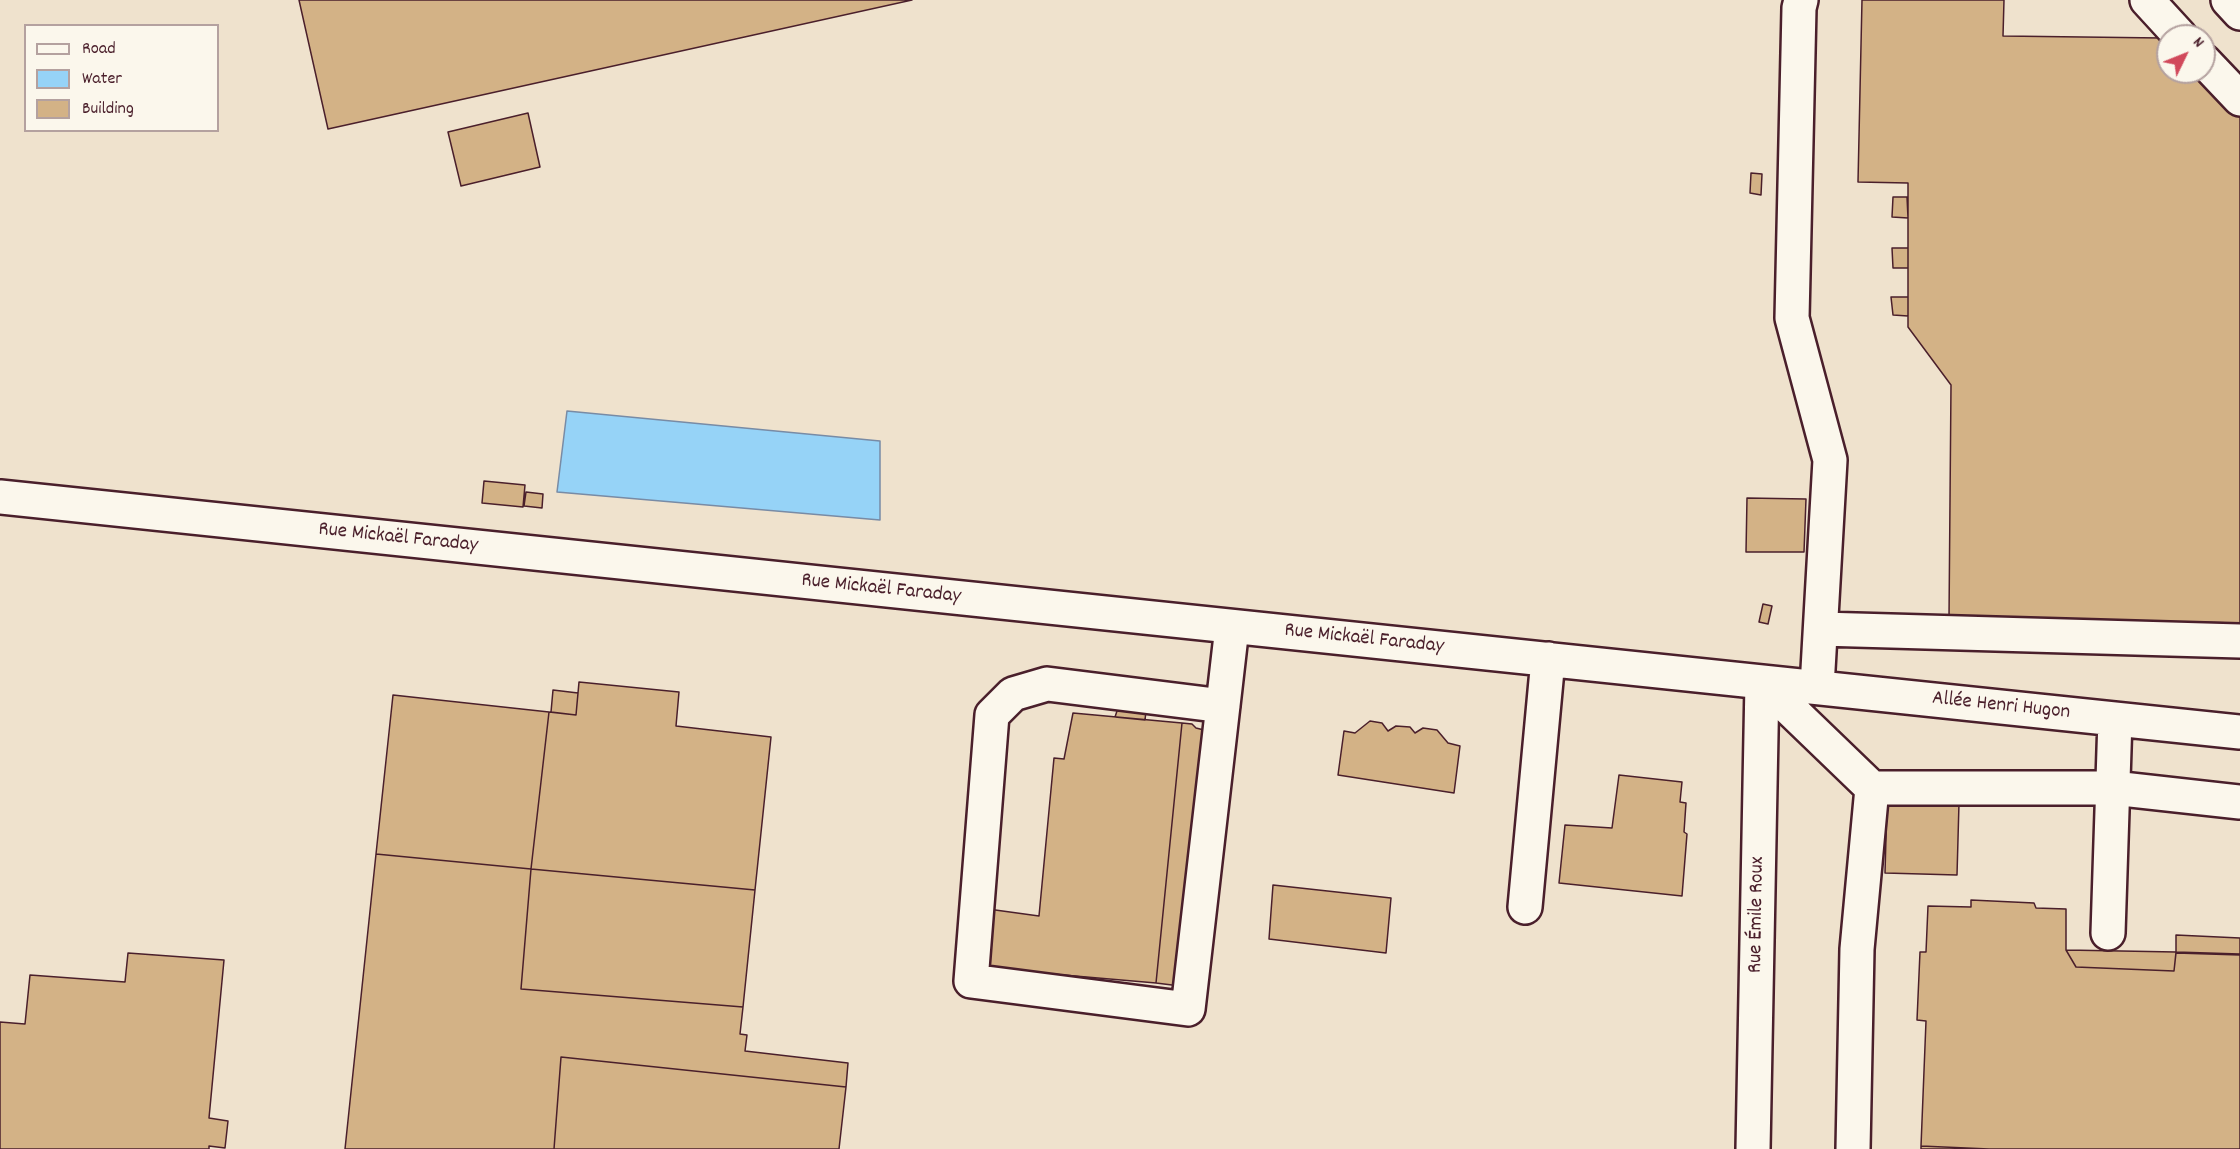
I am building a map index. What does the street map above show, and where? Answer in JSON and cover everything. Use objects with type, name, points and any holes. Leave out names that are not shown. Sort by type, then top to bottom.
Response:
[{"type":"street","points":[[1801,0],[1792,318],[1830,460],[1817,687]]},
{"type":"street","points":[[2147,0],[2169,24]]},
{"type":"street","points":[[2228,0],[2240,14]]},
{"type":"street","points":[[2216,74],[2240,99]]},
{"type":"street","name":"Rue Mickaël Faraday","points":[[0,497],[1762,682]]},
{"type":"street","points":[[1223,706],[1047,684],[1013,693],[992,715],[971,981],[1188,1009],[1223,706],[1232,627]]},
{"type":"street","points":[[1821,629],[2240,641]]},
{"type":"street","points":[[1525,907],[1548,659]]},
{"type":"street","points":[[1762,682],[1872,788],[2113,788],[2240,802]]},
{"type":"street","name":"Allée Henri Hugon","points":[[1762,682],[2240,732]]},
{"type":"street","name":"Rue Émile Roux","points":[[1753,1149],[1762,682]]},
{"type":"street","points":[[2108,933],[2115,719]]},
{"type":"street","points":[[1853,1149],[1857,949],[1872,788]]},
{"type":"shaded area","points":[[0,0],[2240,0],[2240,1149],[0,1149]]},
{"type":"water","points":[[567,411],[880,441],[880,520],[557,492]]},
{"type":"building","points":[[299,0],[912,0],[328,129]]},
{"type":"building","points":[[1862,0],[2004,0],[2003,36],[2156,38],[2156,84],[2209,84],[2240,115],[2240,623],[1949,618],[1951,385],[1908,327],[1908,183],[1858,182]]},
{"type":"building","points":[[528,113],[540,167],[461,186],[448,132]]},
{"type":"building","points":[[1751,173],[1762,174],[1761,195],[1750,193]]},
{"type":"building","points":[[1893,197],[1907,197],[1908,218],[1892,217]]},
{"type":"building","points":[[1892,248],[1908,248],[1908,268],[1893,268]]},
{"type":"building","points":[[1891,297],[1908,297],[1908,316],[1893,315]]},
{"type":"building","points":[[484,481],[525,485],[523,507],[482,503]]},
{"type":"building","points":[[526,492],[543,494],[542,508],[524,506]]},
{"type":"building","points":[[1747,498],[1806,499],[1804,552],[1746,552]]},
{"type":"building","points":[[1763,604],[1772,606],[1768,624],[1759,622]]},
{"type":"building","points":[[579,682],[679,692],[676,726],[771,737],[755,890],[531,869],[549,712],[576,715]]},
{"type":"building","points":[[553,690],[578,693],[576,715],[551,712]]},
{"type":"building","points":[[393,695],[549,712],[531,869],[376,854]]},
{"type":"building","points":[[1118,708],[1146,711],[1145,720],[1115,717]]},
{"type":"building","points":[[1073,713],[1182,723],[1156,983],[982,968],[988,909],[1039,916],[1054,758],[1064,759]]},
{"type":"building","points":[[1370,721],[1382,723],[1388,731],[1396,726],[1410,727],[1415,733],[1423,728],[1437,730],[1448,743],[1460,746],[1454,793],[1338,775],[1344,731],[1355,733]]},
{"type":"building","points":[[1182,723],[1192,724],[1204,730],[1180,986],[1156,983]]},
{"type":"building","points":[[1619,775],[1682,782],[1680,802],[1686,803],[1684,832],[1687,834],[1682,896],[1559,883],[1565,825],[1612,828]]},
{"type":"building","points":[[1887,801],[1959,803],[1957,875],[1885,873]]},
{"type":"building","points":[[376,854],[531,869],[521,989],[743,1007],[740,1034],[747,1035],[745,1051],[848,1063],[846,1087],[561,1057],[554,1149],[345,1149]]},
{"type":"building","points":[[531,869],[755,890],[743,1007],[521,989]]},
{"type":"building","points":[[1273,885],[1391,898],[1386,953],[1269,939]]},
{"type":"building","points":[[1971,900],[2034,903],[2036,908],[2066,909],[2066,950],[2076,967],[2174,971],[2176,953],[2240,955],[2240,1149],[1989,1149],[1921,1146],[1926,1021],[1917,1020],[1920,952],[1926,952],[1928,906],[1971,907]]},
{"type":"building","points":[[2176,935],[2240,938],[2240,954],[2176,952]]},
{"type":"building","points":[[2066,950],[2176,952],[2174,971],[2076,967]]},
{"type":"building","points":[[128,953],[224,960],[209,1118],[228,1121],[225,1148],[209,1146],[209,1149],[0,1149],[0,1022],[25,1024],[30,975],[125,982]]},
{"type":"building","points":[[561,1057],[846,1087],[839,1149],[554,1149]]},
{"type":"building","points":[[1921,1146],[1989,1149],[1921,1149]]}]
